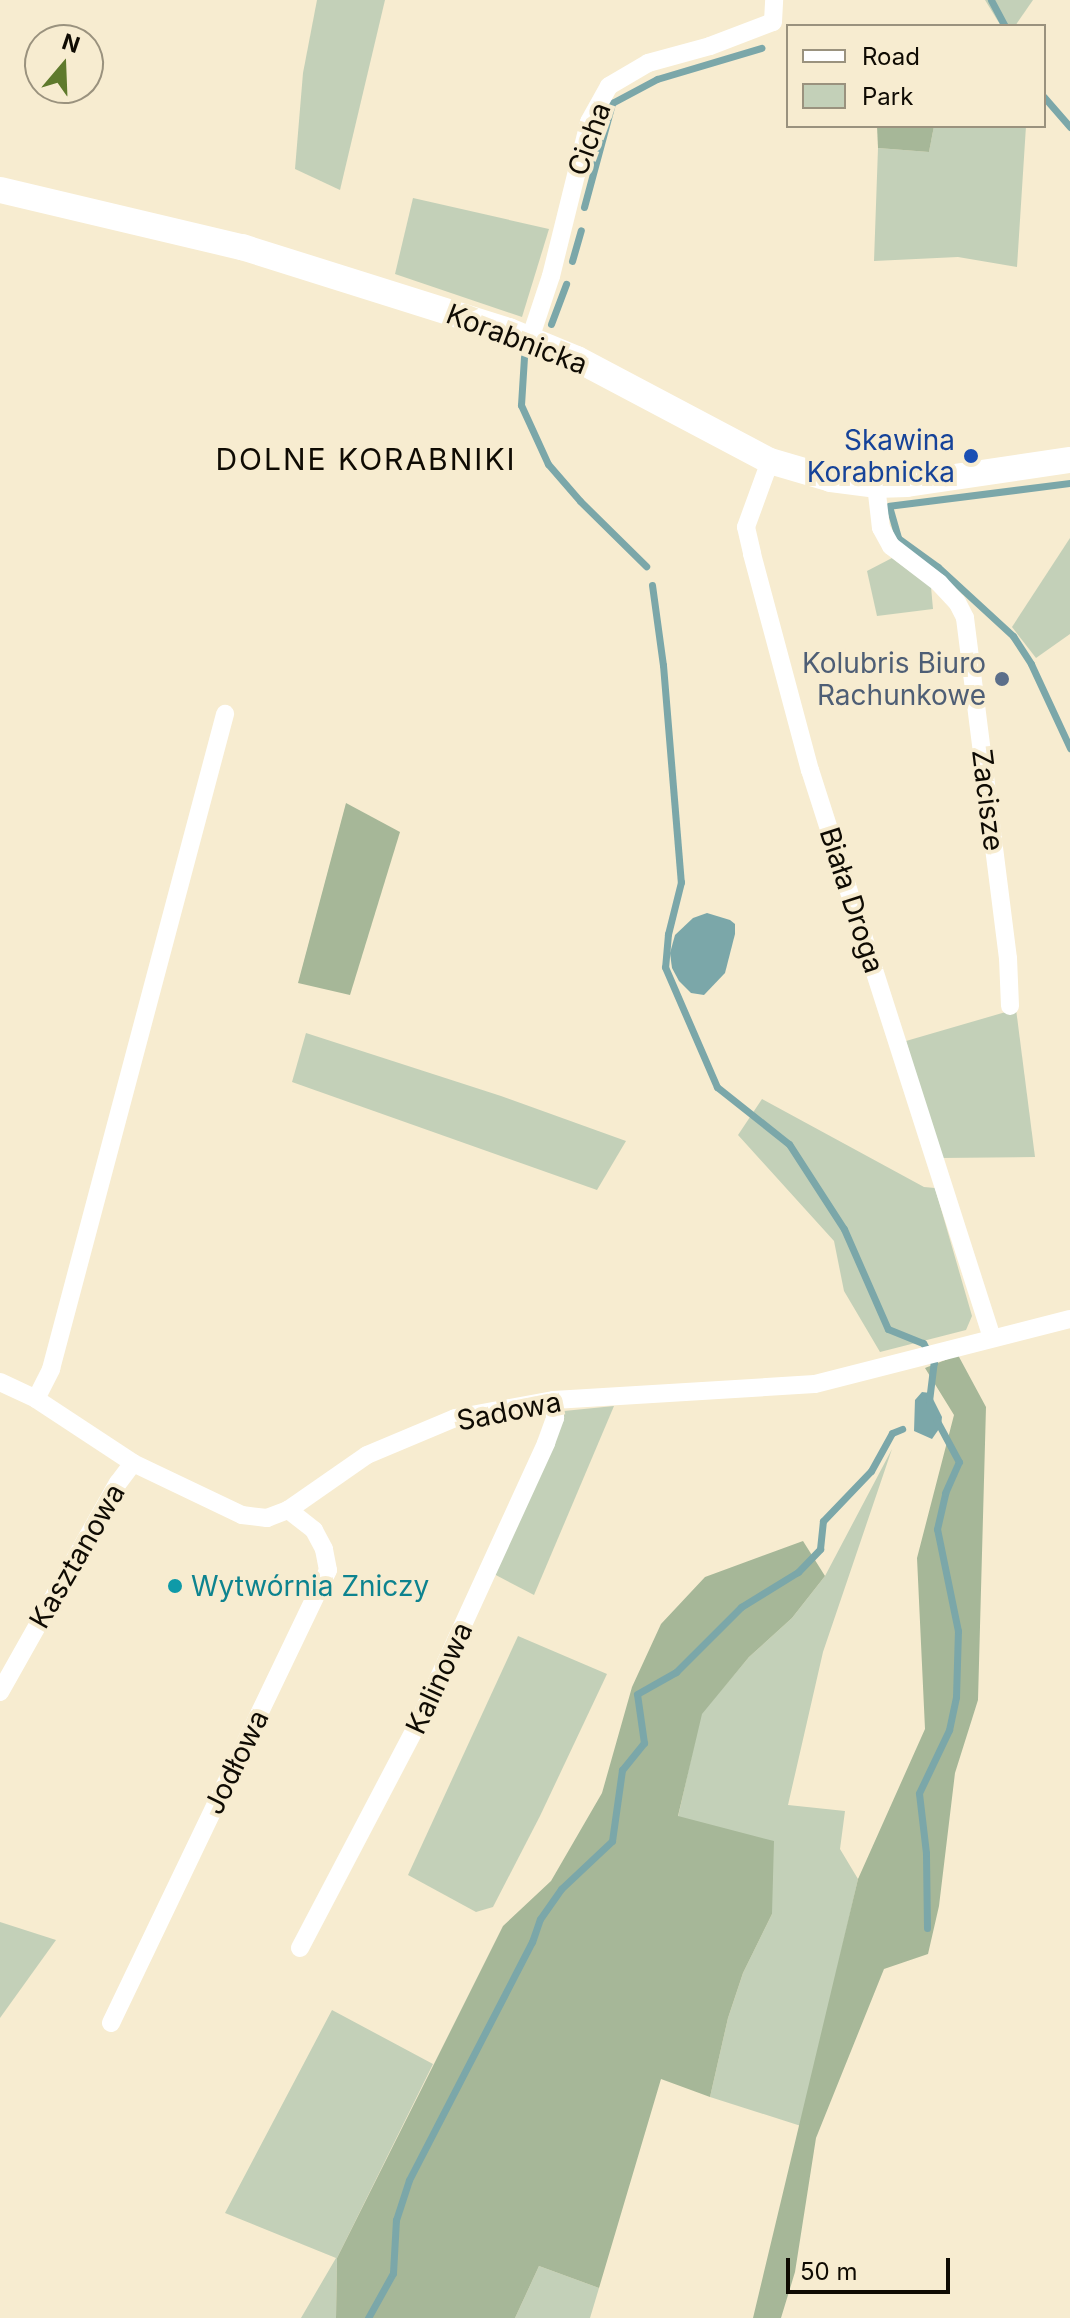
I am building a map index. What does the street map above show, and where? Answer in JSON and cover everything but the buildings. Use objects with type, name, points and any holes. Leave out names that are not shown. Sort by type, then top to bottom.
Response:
[{"type":"street","name":"Cicha","points":[[530,339],[551,276],[589,122],[609,86],[648,63],[710,46],[773,22],[774,0]]},
{"type":"street","name":"Korabnicka","points":[[0,190],[242,247],[530,339],[577,359],[770,461],[831,479],[876,485],[1070,460]]},
{"type":"street","name":"Biała Droga","points":[[770,461],[746,527],[752,554],[810,770],[992,1338]]},
{"type":"street","name":"Zacisze","points":[[876,485],[881,528],[891,546],[939,583],[957,602],[965,618],[1008,958],[1010,1006]]},
{"type":"street","points":[[36,1399],[51,1369],[225,714]]},
{"type":"street","name":"Sadowa","points":[[0,1382],[36,1399],[133,1463],[242,1515],[267,1518],[288,1510],[367,1455],[455,1418],[554,1400],[815,1384],[1070,1319]]},
{"type":"street","name":"Kalinowa","points":[[300,1948],[398,1765],[444,1669],[553,1425],[554,1400]]},
{"type":"street","name":"Kasztanowa","points":[[0,1692],[118,1483],[133,1463]]},
{"type":"street","name":"Jodłowa","points":[[111,2023],[328,1570],[324,1549],[314,1530],[288,1510]]},
{"type":"green space","points":[[317,0],[385,0],[340,190],[295,169],[303,73]]},
{"type":"green space","points":[[985,0],[1033,0],[1016,24],[1000,24]]},
{"type":"green space","points":[[877,128],[934,128],[929,152],[878,148]]},
{"type":"green space","points":[[934,128],[1026,128],[1017,267],[958,257],[874,261],[878,148],[929,152]]},
{"type":"green space","points":[[413,198],[549,229],[522,317],[395,274]]},
{"type":"green space","points":[[1070,538],[1070,634],[1036,658],[1012,627]]},
{"type":"green space","points":[[892,558],[931,587],[933,609],[877,616],[867,571]]},
{"type":"green space","points":[[346,803],[400,832],[350,995],[298,983]]},
{"type":"green space","points":[[1016,1009],[1035,1157],[940,1158],[906,1041]]},
{"type":"green space","points":[[306,1033],[501,1096],[626,1141],[597,1190],[292,1082]]},
{"type":"green space","points":[[762,1099],[924,1187],[935,1188],[972,1316],[966,1330],[880,1352],[844,1291],[834,1241],[738,1135]]},
{"type":"green space","points":[[958,1355],[986,1407],[978,1700],[955,1773],[939,1906],[928,1954],[884,1969],[816,2138],[795,2272],[781,2318],[753,2318],[858,1879],[925,1729],[917,1558],[954,1415],[925,1368]]},
{"type":"green space","points":[[614,1406],[534,1595],[492,1573],[564,1411]]},
{"type":"green space","points":[[892,1449],[823,1652],[788,1805],[845,1811],[840,1849],[858,1879],[801,2126],[710,2097],[728,2018],[743,1973],[772,1914],[678,1817],[701,1714],[749,1657],[792,1618],[825,1576]]},
{"type":"green space","points":[[803,1541],[825,1576],[792,1618],[749,1657],[702,1714],[678,1816],[774,1841],[772,1914],[743,1973],[728,2018],[710,2097],[661,2079],[599,2288],[539,2266],[515,2318],[336,2318],[337,2258],[503,1926],[551,1881],[602,1793],[632,1687],[661,1624],[705,1577]]},
{"type":"green space","points":[[518,1636],[607,1674],[493,1907],[476,1912],[408,1875]]},
{"type":"green space","points":[[0,1922],[56,1940],[0,2018]]},
{"type":"green space","points":[[332,2010],[433,2064],[337,2258],[336,2318],[301,2318],[336,2258],[225,2213]]},
{"type":"green space","points":[[539,2266],[599,2288],[590,2318],[515,2318]]},
{"type":"water","points":[[707,913],[730,920],[735,924],[735,934],[725,973],[704,995],[691,993],[679,981],[672,968],[670,953],[675,935],[693,918]]},
{"type":"water","points":[[922,1392],[930,1393],[942,1417],[941,1426],[932,1439],[914,1431],[915,1400]]},
{"type":"waterway","points":[[991,0],[1004,24]]},
{"type":"waterway","points":[[584,207],[612,103],[657,79],[761,48]]},
{"type":"waterway","points":[[1046,99],[1070,127]]},
{"type":"waterway","points":[[572,261],[581,230]]},
{"type":"waterway","points":[[551,324],[566,284]]},
{"type":"waterway","points":[[524,357],[521,405],[548,464],[580,501],[646,566]]},
{"type":"waterway","points":[[1070,483],[889,506],[898,538],[938,567],[1013,636],[1031,664],[1070,748]]},
{"type":"waterway","points":[[652,585],[663,665],[681,882],[668,934],[665,967],[717,1087],[789,1144],[844,1229],[888,1329],[923,1343],[928,1351]]},
{"type":"waterway","points":[[929,1401],[934,1363],[930,1356]]},
{"type":"waterway","points":[[927,1928],[926,1853],[919,1793],[949,1730],[956,1697],[958,1631],[937,1529],[945,1493],[959,1462],[937,1421]]},
{"type":"waterway","points":[[368,2318],[393,2273],[396,2220],[409,2180],[532,1942],[540,1919],[561,1889],[612,1841],[622,1770],[644,1743],[637,1694],[676,1672],[741,1607],[798,1572],[820,1549],[823,1521],[871,1471],[892,1433],[902,1429]]},
{"type":"place","name":"Skawina Korabnicka","points":[[971,456]]},
{"type":"place","name":"Kolubris Biuro Rachunkowe","points":[[1002,679]]},
{"type":"place","name":"Wytwórnia Zniczy","points":[[175,1586]]},
{"type":"district","name":"DOLNE KORABNIKI","points":[[366,459]]}]
